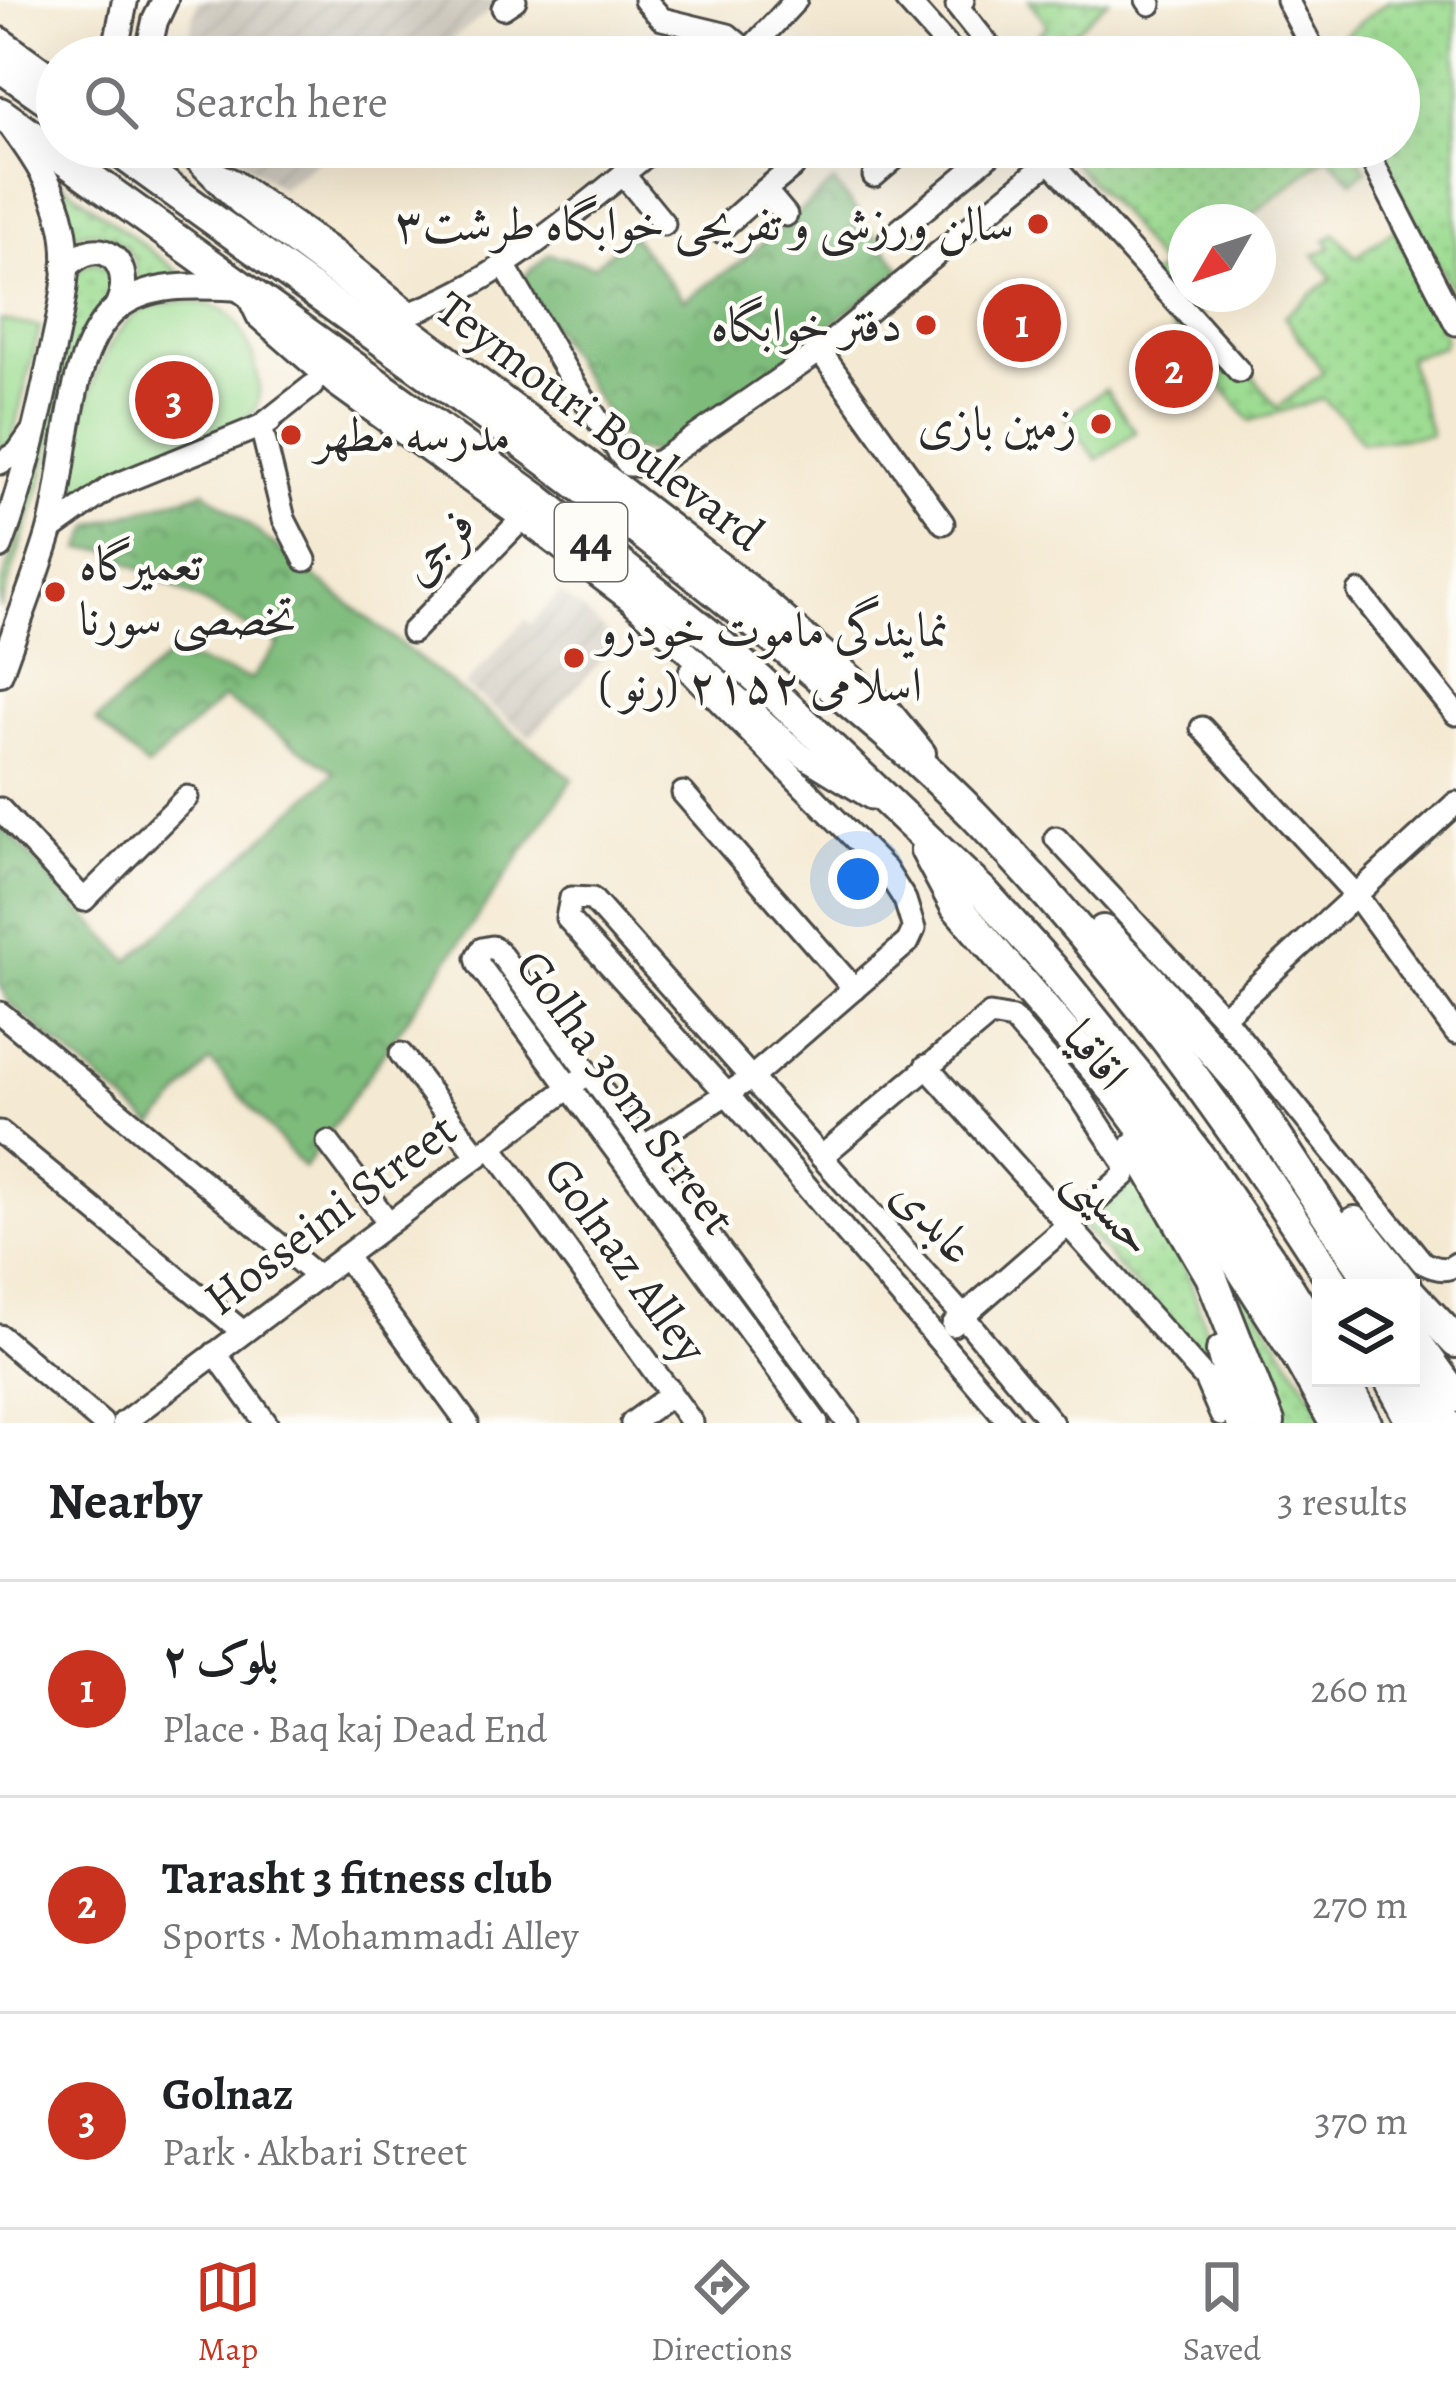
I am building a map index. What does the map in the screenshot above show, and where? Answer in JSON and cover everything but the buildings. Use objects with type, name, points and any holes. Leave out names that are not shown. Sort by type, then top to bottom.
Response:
[{"type":"highway","points":[[0,66],[36,91]]},
{"type":"highway","name":"44","points":[[2,114],[36,139]]},
{"type":"highway","name":"44","points":[[77,168],[537,499],[712,637],[912,823],[1051,968],[1154,1094],[1312,1325]]},
{"type":"highway","name":"44","points":[[142,168],[580,486],[728,600],[942,785],[1138,1000],[1200,1081],[1331,1279]]},
{"type":"highway","points":[[972,814],[1038,868],[1147,976],[1302,1151],[1400,1279]]},
{"type":"highway","points":[[912,823],[956,906],[1132,1113],[1211,1221],[1335,1423]]},
{"type":"highway","points":[[1089,1063],[1211,1276],[1269,1423]]},
{"type":"highway","points":[[1241,1083],[1370,1279]]},
{"type":"highway","points":[[1166,1199],[1199,1280],[1232,1419]]},
{"type":"highway","points":[[1420,1303],[1456,1342]]},
{"type":"highway","points":[[1420,1347],[1456,1396]]},
{"type":"highway","points":[[1420,1375],[1445,1423]]},
{"type":"highway","points":[[1348,1387],[1366,1423]]},
{"type":"highway","points":[[1394,1387],[1413,1423]]},
{"type":"main road","points":[[118,36],[125,0]]},
{"type":"main road","points":[[156,36],[165,0]]},
{"type":"main road","points":[[0,40],[36,66]]},
{"type":"main road","points":[[2,114],[36,164]]},
{"type":"main road","points":[[4,534],[38,422],[62,309],[64,231],[38,168]]},
{"type":"main road","name":"Teymouri Boulevard","points":[[206,168],[242,202],[751,589],[887,709],[922,751],[942,785]]},
{"type":"main road","points":[[0,673],[50,530],[82,363],[94,335],[122,298],[121,267],[108,254],[86,251],[65,268]]},
{"type":"main road","points":[[116,309],[165,289],[244,289]]},
{"type":"street","points":[[645,0],[662,19],[729,36]]},
{"type":"street","points":[[763,36],[796,0]]},
{"type":"street","points":[[906,0],[932,36]]},
{"type":"street","points":[[963,0],[957,7],[981,36]]},
{"type":"street","points":[[1287,0],[1306,36]]},
{"type":"street","points":[[213,168],[334,251],[408,314],[445,301],[504,265],[631,168]]},
{"type":"street","points":[[719,231],[792,168]]},
{"type":"street","points":[[874,176],[883,168]]},
{"type":"street","points":[[890,238],[974,168]]},
{"type":"street","points":[[504,265],[628,465],[660,461],[820,351],[1029,168]]},
{"type":"street","points":[[1057,168],[1238,371]]},
{"type":"street","points":[[1377,168],[1456,324]]},
{"type":"street","points":[[623,174],[664,224]]},
{"type":"street","points":[[765,190],[786,215]]},
{"type":"street","points":[[244,289],[258,317],[365,408],[629,600],[804,757],[912,823]]},
{"type":"street","points":[[820,351],[943,523]]},
{"type":"street","points":[[261,426],[312,386]]},
{"type":"street","points":[[50,530],[111,487],[261,426],[311,398],[332,398],[365,408]]},
{"type":"street","points":[[0,463],[22,448],[38,422]]},
{"type":"street","points":[[261,426],[284,519],[305,560]]},
{"type":"street","points":[[0,495],[4,534]]},
{"type":"street","name":"فرجی","points":[[412,632],[522,518]]},
{"type":"street","points":[[1359,592],[1456,714]]},
{"type":"street","points":[[629,600],[668,649],[886,870],[914,929],[908,943],[750,1078],[643,1148]]},
{"type":"street","points":[[1202,728],[1356,895],[1456,1034]]},
{"type":"street","points":[[683,793],[854,989]]},
{"type":"street","points":[[0,809],[84,900],[187,797]]},
{"type":"street","points":[[1223,1017],[1456,803]]},
{"type":"street","points":[[1056,838],[1223,1017],[1422,1262],[1436,1269],[1456,1264]]},
{"type":"street","name":"عابدی","points":[[1010,1423],[727,1094],[567,918],[571,898],[592,899],[963,1316],[1052,1423]]},
{"type":"street","name":"Golha 30m Street","points":[[818,1423],[479,965],[482,949],[498,951],[848,1423]]},
{"type":"street","points":[[0,1013],[318,1276]]},
{"type":"street","name":"اقاقیا","points":[[926,1066],[990,1015],[1012,1019],[1080,1096],[1125,1164],[1125,1175],[1068,1224]]},
{"type":"street","name":"Golnaz Alley","points":[[401,1054],[484,1151],[692,1423]]},
{"type":"street","points":[[821,1156],[926,1066]]},
{"type":"street","name":"حسینی","points":[[926,1066],[1205,1378],[1232,1419]]},
{"type":"street","name":"Hosseini Street","points":[[123,1423],[150,1415],[215,1353],[588,1073]]},
{"type":"street","points":[[0,1132],[243,1332]]},
{"type":"street","points":[[328,1142],[388,1223]]},
{"type":"street","points":[[940,1338],[1068,1224]]},
{"type":"street","points":[[345,1256],[467,1423]]},
{"type":"street","points":[[0,1336],[103,1423]]},
{"type":"street","points":[[215,1353],[266,1423]]},
{"type":"street","points":[[632,1423],[668,1397],[669,1390]]},
{"type":"shaded area","points":[[198,0],[505,0],[456,36],[189,36]]},
{"type":"shaded area","points":[[252,168],[308,168],[281,188]]},
{"type":"shaded area","points":[[560,593],[617,642],[531,737],[464,686],[525,620],[531,624]]},
{"type":"green space","points":[[1029,0],[1108,0],[1070,36],[1035,36],[1048,26]]},
{"type":"green space","points":[[1389,0],[1456,0],[1456,297],[1386,168],[1420,168],[1420,36],[1343,36]]},
{"type":"green space","points":[[1078,168],[1311,168],[1266,204],[1168,204],[1168,312],[1196,312],[1277,408],[1323,372],[1284,316],[1332,278],[1314,254],[1331,248],[1326,240],[1335,233],[1356,257],[1395,229],[1445,337],[1442,347],[1408,358],[1431,435],[1362,443],[1323,399],[1250,421],[1137,285],[1162,269],[1122,215]]},
{"type":"green space","points":[[1340,168],[1366,168],[1352,181]]},
{"type":"green space","points":[[59,181],[184,276],[136,287],[135,262],[120,242],[97,232],[73,236]]},
{"type":"green space","points":[[834,182],[902,270],[663,453],[629,450],[521,279],[549,254],[594,266],[631,235],[684,300],[738,264]]},
{"type":"green space","points":[[96,262],[110,270],[115,282],[112,295],[81,336],[46,469],[0,609],[0,588],[18,539],[74,273]]},
{"type":"green space","points":[[187,301],[221,309],[240,329],[257,372],[255,409],[223,432],[64,496],[89,395],[110,346],[140,312]]},
{"type":"green space","points":[[0,320],[40,327],[11,443],[0,450]]},
{"type":"green space","name":"زمین بازی","points":[[1105,389],[1136,432],[1097,460],[1066,417]]},
{"type":"green space","points":[[205,491],[573,779],[304,1168],[210,1061],[154,1126],[8,1002],[0,984],[0,824],[129,961],[335,772],[223,698],[147,767],[96,721],[171,654],[251,679],[279,644],[106,550],[81,549],[92,525]]},
{"type":"green space","points":[[1157,1153],[1330,1423],[1278,1423]]},
{"type":"green space","points":[[1143,1174],[1188,1274],[1225,1388],[1081,1225]]},
{"type":"place","name":"سالن ورزشی و تفریحی خوابگاه طرشت۳","points":[[1038,224]]},
{"type":"place","name":"بلوک ۲","points":[[1022,323]]},
{"type":"place","name":"دفتر خوابگاه","points":[[926,325]]},
{"type":"place","name":"Tarasht 3 fitness club","points":[[1174,369]]},
{"type":"place","name":"Golnaz","points":[[174,400]]},
{"type":"place","name":"زمین بازی","points":[[1101,424]]},
{"type":"place","name":"مدرسه مطهر","points":[[291,435]]},
{"type":"place","name":"تعمیرگاه تخصصی سورنا","points":[[55,592]]},
{"type":"place","name":"نمایندگی ماموت خودرو ( رنو) اسلامی ۲۱۵۲","points":[[574,658]]}]
